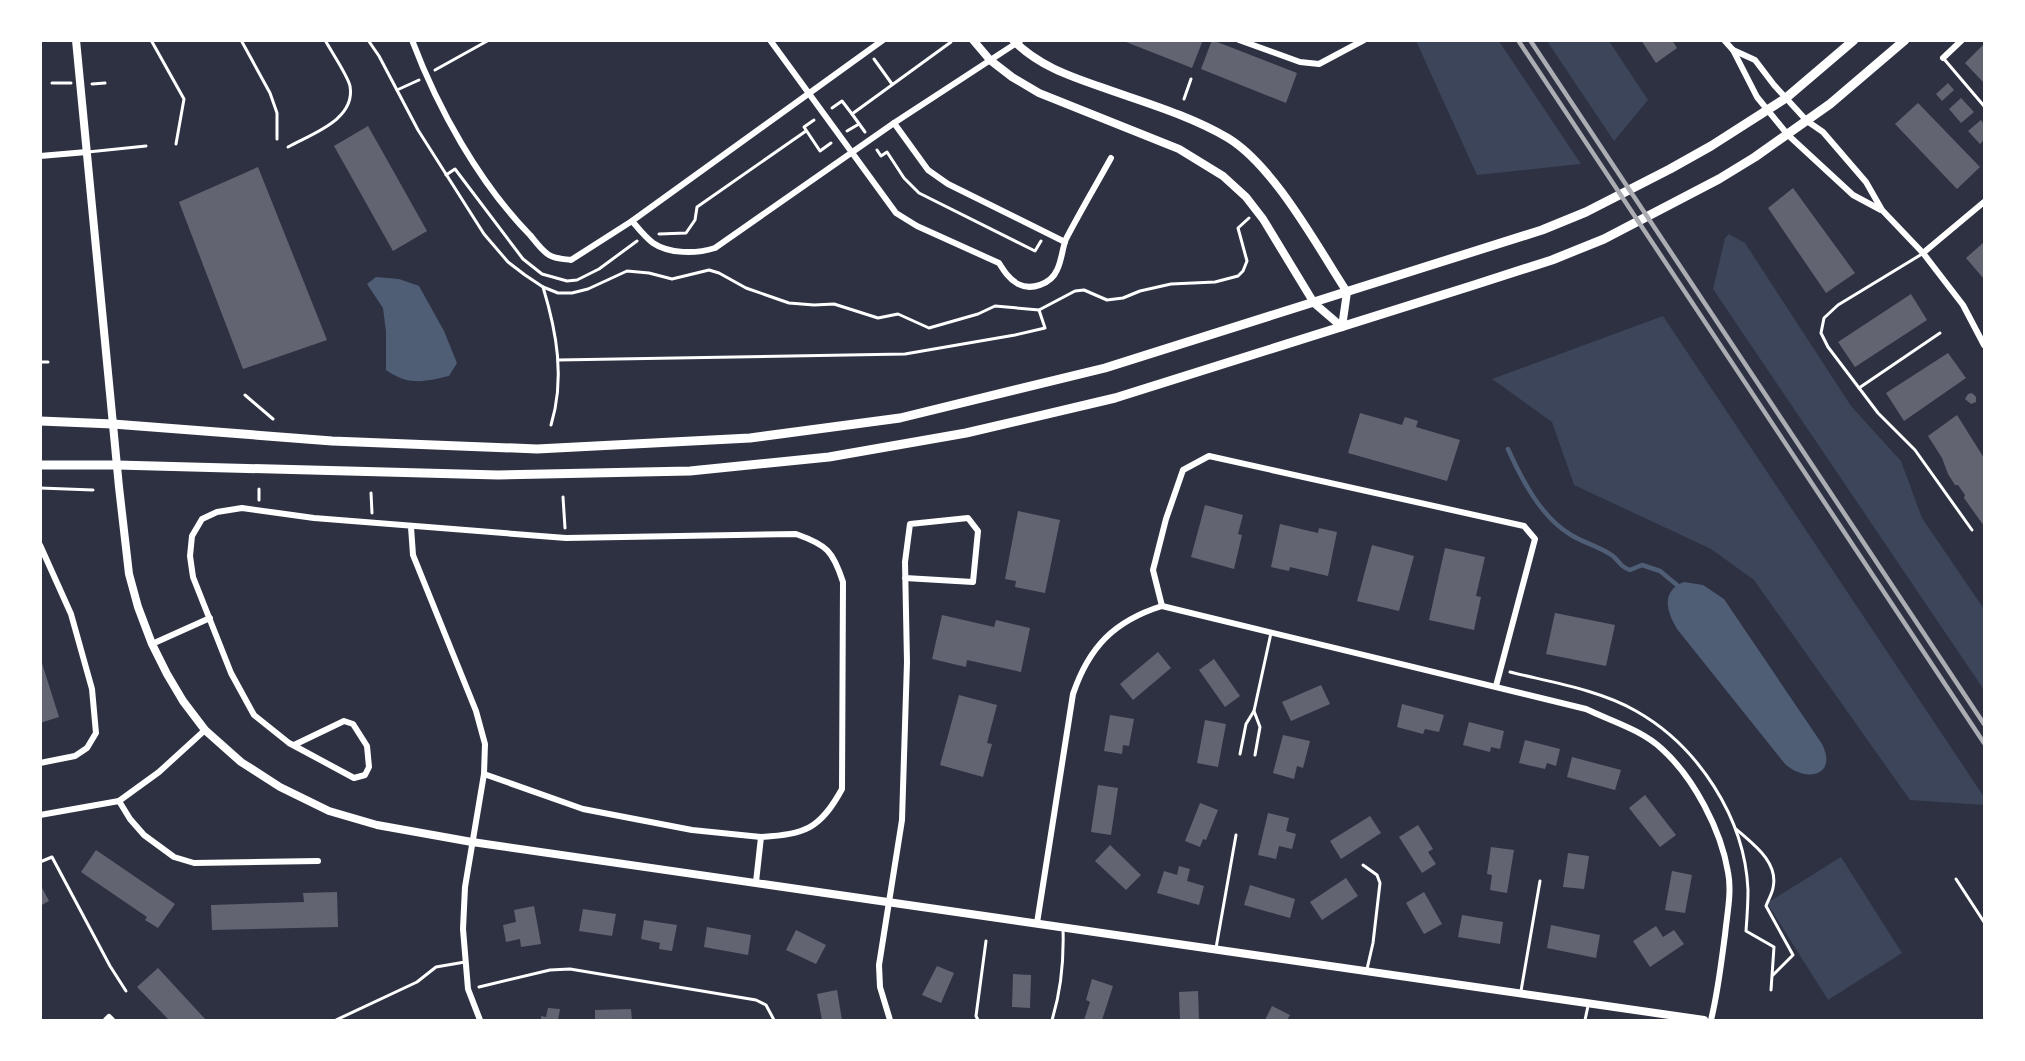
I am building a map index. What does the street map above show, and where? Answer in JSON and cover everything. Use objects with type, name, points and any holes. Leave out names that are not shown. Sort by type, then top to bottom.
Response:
[{"type":"main road","points":[[40,421],[113,424],[332,441],[537,449],[750,438],[900,418],[1105,368],[1500,245],[1586,213],[1670,169],[1786,98],[1854,40]]},
{"type":"main road","points":[[40,465],[498,475],[690,471],[817,458],[966,433],[1115,398],[1552,260],[1604,239],[1746,163],[1839,97],[1905,40]]},
{"type":"street","points":[[76,40],[117,465],[129,574],[138,607],[152,644],[183,701],[205,730],[241,762],[280,787],[329,811],[377,825],[472,842],[1704,1020]]},
{"type":"street","points":[[412,40],[422,68],[453,127],[488,185],[520,225],[549,255],[571,260],[632,221],[883,40]]},
{"type":"street","points":[[770,40],[896,213],[917,226],[999,263],[1007,275],[1019,285],[1045,284],[1056,273],[1062,259],[1065,242],[1111,158]]},
{"type":"street","points":[[973,40],[990,60],[1012,77],[1039,93],[1179,149],[1201,160],[1223,176],[1246,197],[1257,211],[1288,256],[1314,303],[1341,327]]},
{"type":"street","points":[[1239,40],[1300,62],[1319,64],[1364,40]]},
{"type":"street","points":[[1724,40],[1733,50],[1757,97],[1788,135],[1853,195],[1882,210]]},
{"type":"street","points":[[1943,58],[1962,40]]},
{"type":"street","points":[[632,221],[652,243],[673,251],[707,250],[723,243],[894,123],[1017,42],[1042,63],[1071,77],[1184,117],[1228,138],[1257,161],[1280,190],[1347,292],[1341,327]]},
{"type":"street","points":[[1733,50],[1755,60],[1774,85],[1807,121],[1823,132],[1866,182],[1882,210],[1923,253],[1963,305],[1984,345]]},
{"type":"street","points":[[894,123],[928,170],[948,184],[1065,242]]},
{"type":"street","points":[[40,156],[87,152]]},
{"type":"street","points":[[1923,253],[1984,202]]},
{"type":"street","points":[[1162,606],[1153,570],[1166,519],[1183,470],[1209,456],[1524,526],[1535,539],[1496,686]]},
{"type":"street","points":[[294,746],[344,721],[353,724],[367,746],[369,767],[365,775],[354,778],[294,746],[254,715],[231,673],[193,577],[190,556],[192,536],[202,519],[217,512],[242,508],[372,524],[566,538],[796,534],[817,541],[835,559],[843,582],[842,789],[830,812],[811,827],[788,836],[761,837],[692,830],[583,808],[484,774]]},
{"type":"street","points":[[890,1020],[880,987],[879,965],[902,820],[907,662],[904,562],[910,524],[968,518],[978,531],[973,582],[905,578]]},
{"type":"street","points":[[411,527],[413,555],[476,711],[485,744],[484,774],[465,886],[463,928],[468,990],[480,1020]]},
{"type":"street","points":[[40,545],[71,614],[92,689],[96,733],[87,748],[75,756],[40,763]]},
{"type":"street","points":[[1037,923],[1073,694],[1081,670],[1104,638],[1142,612],[1162,606],[1496,686],[1586,710],[1637,732],[1661,748],[1681,769],[1711,816],[1728,872],[1729,899],[1711,1020]]},
{"type":"street","points":[[152,644],[210,618]]},
{"type":"street","points":[[40,815],[118,801],[159,772],[205,730]]},
{"type":"street","points":[[118,801],[144,835],[174,857],[194,863],[318,861]]},
{"type":"street","points":[[756,882],[761,837]]},
{"type":"street","points":[[106,1020],[109,1017],[112,1020]]},
{"type":"lane","points":[[151,40],[184,99],[176,144]]},
{"type":"lane","points":[[241,40],[270,93],[277,113],[277,140]]},
{"type":"lane","points":[[288,147],[339,119],[349,104],[350,85],[326,40]]},
{"type":"lane","points":[[1943,58],[1984,106]]},
{"type":"lane","points":[[87,152],[146,146]]},
{"type":"lane","points":[[1923,253],[1838,305],[1824,318],[1821,333],[1828,347],[1878,412],[1916,450],[1972,530]]},
{"type":"lane","points":[[1859,388],[1940,333]]},
{"type":"lane","points":[[40,362],[48,362]]},
{"type":"lane","points":[[1240,754],[1246,724],[1254,711],[1271,632]]},
{"type":"lane","points":[[1254,711],[1260,727],[1255,755]]},
{"type":"lane","points":[[1215,950],[1236,834]]},
{"type":"lane","points":[[1363,865],[1377,875],[1380,883],[1373,943],[1367,971]]},
{"type":"lane","points":[[1956,879],[1984,922]]},
{"type":"lane","points":[[1520,993],[1540,881]]},
{"type":"lane","points":[[1052,1020],[1057,1005],[1064,955],[1063,927]]},
{"type":"lane","points":[[336,1020],[417,982],[436,967],[466,962]]},
{"type":"lane","points":[[1585,1020],[1588,1004]]},
{"type":"path","points":[[368,40],[379,56],[418,130],[484,234],[508,262],[543,287],[558,293],[572,293],[588,289],[627,271],[649,273],[672,279],[709,270],[746,288],[789,303],[834,304],[878,318],[898,314],[929,328],[978,314],[995,306],[1040,310],[1075,291],[1084,290],[1107,300],[1123,298],[1140,291],[1172,284],[1215,282],[1238,276],[1247,261],[1238,228],[1257,211]]},
{"type":"path","points":[[433,71],[489,40]]},
{"type":"path","points":[[852,114],[951,42]]},
{"type":"path","points":[[868,51],[892,84]]},
{"type":"path","points":[[397,90],[420,79]]},
{"type":"path","points":[[1184,99],[1191,79]]},
{"type":"path","points":[[831,108],[842,101],[866,133]]},
{"type":"path","points":[[814,120],[804,127],[820,151],[831,143]]},
{"type":"path","points":[[846,132],[859,124]]},
{"type":"path","points":[[654,234],[686,233],[695,220],[697,207],[806,131]]},
{"type":"path","points":[[877,150],[881,156],[887,152],[910,185],[929,199],[1035,251],[1042,239]]},
{"type":"path","points":[[543,287],[557,347],[560,377],[551,425]]},
{"type":"path","points":[[558,360],[905,354],[1015,335],[1045,327],[1040,310]]},
{"type":"path","points":[[245,395],[273,419]]},
{"type":"path","points":[[40,488],[93,490]]},
{"type":"path","points":[[372,493],[372,524]]},
{"type":"path","points":[[563,497],[566,538]]},
{"type":"path","points":[[1500,669],[1607,698],[1636,711],[1670,735],[1698,764],[1718,793],[1734,827],[1744,863],[1748,890],[1746,931],[1774,947],[1771,990]]},
{"type":"path","points":[[1734,827],[1771,865],[1774,884],[1766,906],[1793,955],[1772,976]]},
{"type":"path","points":[[40,862],[52,857],[110,966],[126,991]]},
{"type":"path","points":[[978,1020],[976,1016],[986,941]]},
{"type":"path","points":[[468,990],[550,970],[570,969],[756,1000],[766,1005],[774,1020]]},
{"type":"shaded area","points":[[1416,41],[1499,41],[1581,164],[1477,175]]},
{"type":"shaded area","points":[[1547,41],[1609,41],[1648,100],[1614,141]]},
{"type":"shaded area","points":[[1729,234],[1745,243],[1851,406],[1901,461],[1922,518],[1984,609],[1984,690],[1713,289],[1725,238]]},
{"type":"shaded area","points":[[376,277],[399,279],[419,286],[444,331],[457,363],[449,376],[409,381],[386,370],[386,332],[383,308],[367,284]]},
{"type":"shaded area","points":[[1663,316],[1984,797],[1984,805],[1910,800],[1754,580],[1711,549],[1574,485],[1552,422],[1492,379]]},
{"type":"shaded area","points":[[1684,582],[1703,585],[1724,599],[1822,744],[1826,755],[1823,769],[1817,773],[1802,773],[1785,764],[1677,629],[1668,609],[1668,602],[1672,591]]},
{"type":"shaded area","points":[[1841,857],[1902,953],[1828,1000],[1767,903]]},
{"type":"building","points":[[1121,40],[1203,40],[1192,68]]},
{"type":"building","points":[[1212,40],[1297,73],[1286,103],[1201,69]]},
{"type":"building","points":[[1641,40],[1672,40],[1677,48],[1656,63]]},
{"type":"building","points":[[1984,44],[1984,83],[1965,63]]},
{"type":"building","points":[[1948,83],[1954,90],[1942,101],[1936,94]]},
{"type":"building","points":[[1961,98],[1974,112],[1961,123],[1949,109]]},
{"type":"building","points":[[1918,103],[1980,167],[1957,189],[1895,124]]},
{"type":"building","points":[[1981,120],[1984,124],[1984,140],[1980,144],[1968,131]]},
{"type":"building","points":[[368,126],[427,231],[393,251],[334,146]]},
{"type":"building","points":[[258,167],[327,340],[243,369],[179,202]]},
{"type":"building","points":[[1793,188],[1855,273],[1826,293],[1768,208]]},
{"type":"building","points":[[1984,242],[1984,279],[1966,258]]},
{"type":"building","points":[[1911,294],[1927,320],[1855,367],[1838,342]]},
{"type":"building","points":[[1948,353],[1966,378],[1904,421],[1886,393]]},
{"type":"building","points":[[1972,393],[1976,397],[1976,402],[1971,404],[1965,399],[1968,394]]},
{"type":"building","points":[[1360,413],[1402,425],[1405,417],[1418,421],[1416,427],[1460,440],[1447,481],[1348,453]]},
{"type":"building","points":[[1957,415],[1984,458],[1984,526],[1964,498],[1965,495],[1948,474],[1942,458],[1928,436]]},
{"type":"building","points":[[1205,505],[1243,515],[1238,534],[1242,535],[1234,569],[1191,557]]},
{"type":"building","points":[[1018,511],[1060,520],[1045,593],[1015,587],[1016,581],[1005,579]]},
{"type":"building","points":[[1280,524],[1318,533],[1319,528],[1337,532],[1328,576],[1290,567],[1289,571],[1271,567]]},
{"type":"building","points":[[1372,545],[1414,556],[1399,611],[1357,601]]},
{"type":"building","points":[[1445,548],[1485,557],[1476,596],[1481,597],[1474,630],[1429,620]]},
{"type":"building","points":[[1555,613],[1615,625],[1606,666],[1546,654]]},
{"type":"building","points":[[942,615],[994,627],[996,620],[1030,628],[1021,672],[967,660],[966,667],[932,659]]},
{"type":"building","points":[[1158,652],[1171,668],[1133,700],[1120,684]]},
{"type":"building","points":[[40,657],[59,717],[40,723]]},
{"type":"building","points":[[1214,659],[1240,696],[1225,707],[1199,670]]},
{"type":"building","points":[[1321,685],[1330,704],[1291,721],[1282,702]]},
{"type":"building","points":[[959,695],[997,705],[987,743],[992,744],[983,777],[940,765]]},
{"type":"building","points":[[1402,704],[1444,715],[1439,732],[1425,729],[1423,734],[1397,727]]},
{"type":"building","points":[[1110,715],[1134,719],[1129,746],[1123,745],[1122,754],[1104,751]]},
{"type":"building","points":[[1205,720],[1226,724],[1218,767],[1197,763]]},
{"type":"building","points":[[1469,722],[1504,731],[1500,749],[1491,747],[1490,752],[1463,745]]},
{"type":"building","points":[[1283,735],[1310,741],[1303,768],[1297,766],[1294,779],[1273,773]]},
{"type":"building","points":[[1525,740],[1560,749],[1556,766],[1547,763],[1545,769],[1519,763]]},
{"type":"building","points":[[1572,757],[1621,770],[1615,790],[1567,777]]},
{"type":"building","points":[[1098,785],[1118,788],[1111,835],[1091,832]]},
{"type":"building","points":[[1645,795],[1676,835],[1660,847],[1629,808]]},
{"type":"building","points":[[1200,803],[1218,810],[1206,840],[1203,839],[1200,847],[1185,841]]},
{"type":"building","points":[[1268,813],[1289,818],[1286,831],[1296,834],[1292,849],[1279,846],[1276,859],[1258,855]]},
{"type":"building","points":[[1370,816],[1381,833],[1341,859],[1330,841]]},
{"type":"building","points":[[1418,825],[1433,849],[1428,852],[1436,864],[1422,873],[1399,837]]},
{"type":"building","points":[[1110,845],[1141,875],[1126,890],[1095,861]]},
{"type":"building","points":[[1491,847],[1514,850],[1507,893],[1490,890],[1492,875],[1487,874]]},
{"type":"building","points":[[96,850],[175,904],[158,928],[145,920],[147,917],[81,872]]},
{"type":"building","points":[[1568,853],[1589,856],[1584,889],[1563,887]]},
{"type":"building","points":[[1179,866],[1190,869],[1187,881],[1204,886],[1199,905],[1157,893],[1164,871],[1177,875]]},
{"type":"building","points":[[1672,871],[1692,875],[1685,913],[1665,910]]},
{"type":"building","points":[[1346,878],[1358,896],[1322,920],[1310,902]]},
{"type":"building","points":[[40,884],[49,901],[40,906]]},
{"type":"building","points":[[1250,885],[1295,899],[1290,918],[1244,905]]},
{"type":"building","points":[[337,892],[338,927],[212,930],[211,905],[304,902],[303,893]]},
{"type":"building","points":[[1424,892],[1442,924],[1424,934],[1406,903]]},
{"type":"building","points":[[534,906],[541,944],[521,947],[520,939],[506,942],[503,925],[516,922],[514,910]]},
{"type":"building","points":[[583,909],[616,914],[612,936],[579,931]]},
{"type":"building","points":[[1462,915],[1503,922],[1500,944],[1458,937]]},
{"type":"building","points":[[644,920],[677,925],[672,951],[659,949],[660,943],[641,939]]},
{"type":"building","points":[[1551,925],[1600,935],[1596,958],[1547,948]]},
{"type":"building","points":[[1656,926],[1663,937],[1674,930],[1684,944],[1650,967],[1633,941]]},
{"type":"building","points":[[707,927],[751,935],[748,955],[704,947]]},
{"type":"building","points":[[796,930],[826,945],[816,964],[786,950]]},
{"type":"building","points":[[937,966],[954,973],[941,1003],[922,995]]},
{"type":"building","points":[[158,968],[206,1020],[169,1020],[137,987]]},
{"type":"building","points":[[1013,974],[1031,975],[1030,1008],[1012,1007]]},
{"type":"building","points":[[1092,979],[1113,986],[1102,1020],[1084,1020],[1090,1002],[1086,1000]]},
{"type":"building","points":[[837,990],[842,1020],[822,1020],[817,994]]},
{"type":"building","points":[[1198,991],[1199,1020],[1180,1020],[1179,992]]},
{"type":"building","points":[[1272,1006],[1290,1015],[1287,1020],[1265,1020]]},
{"type":"building","points":[[548,1008],[560,1009],[558,1020],[541,1020],[541,1016],[546,1017]]},
{"type":"building","points":[[631,1009],[632,1020],[595,1020],[595,1010]]},
{"type":"waterway","points":[[1508,449],[1534,497],[1560,527],[1576,538],[1613,556],[1626,569],[1630,570],[1642,565],[1660,571],[1677,585]]},
{"type":"railway","points":[[1518,40],[1984,743]]},
{"type":"railway","points":[[1530,40],[1984,724]]}]
